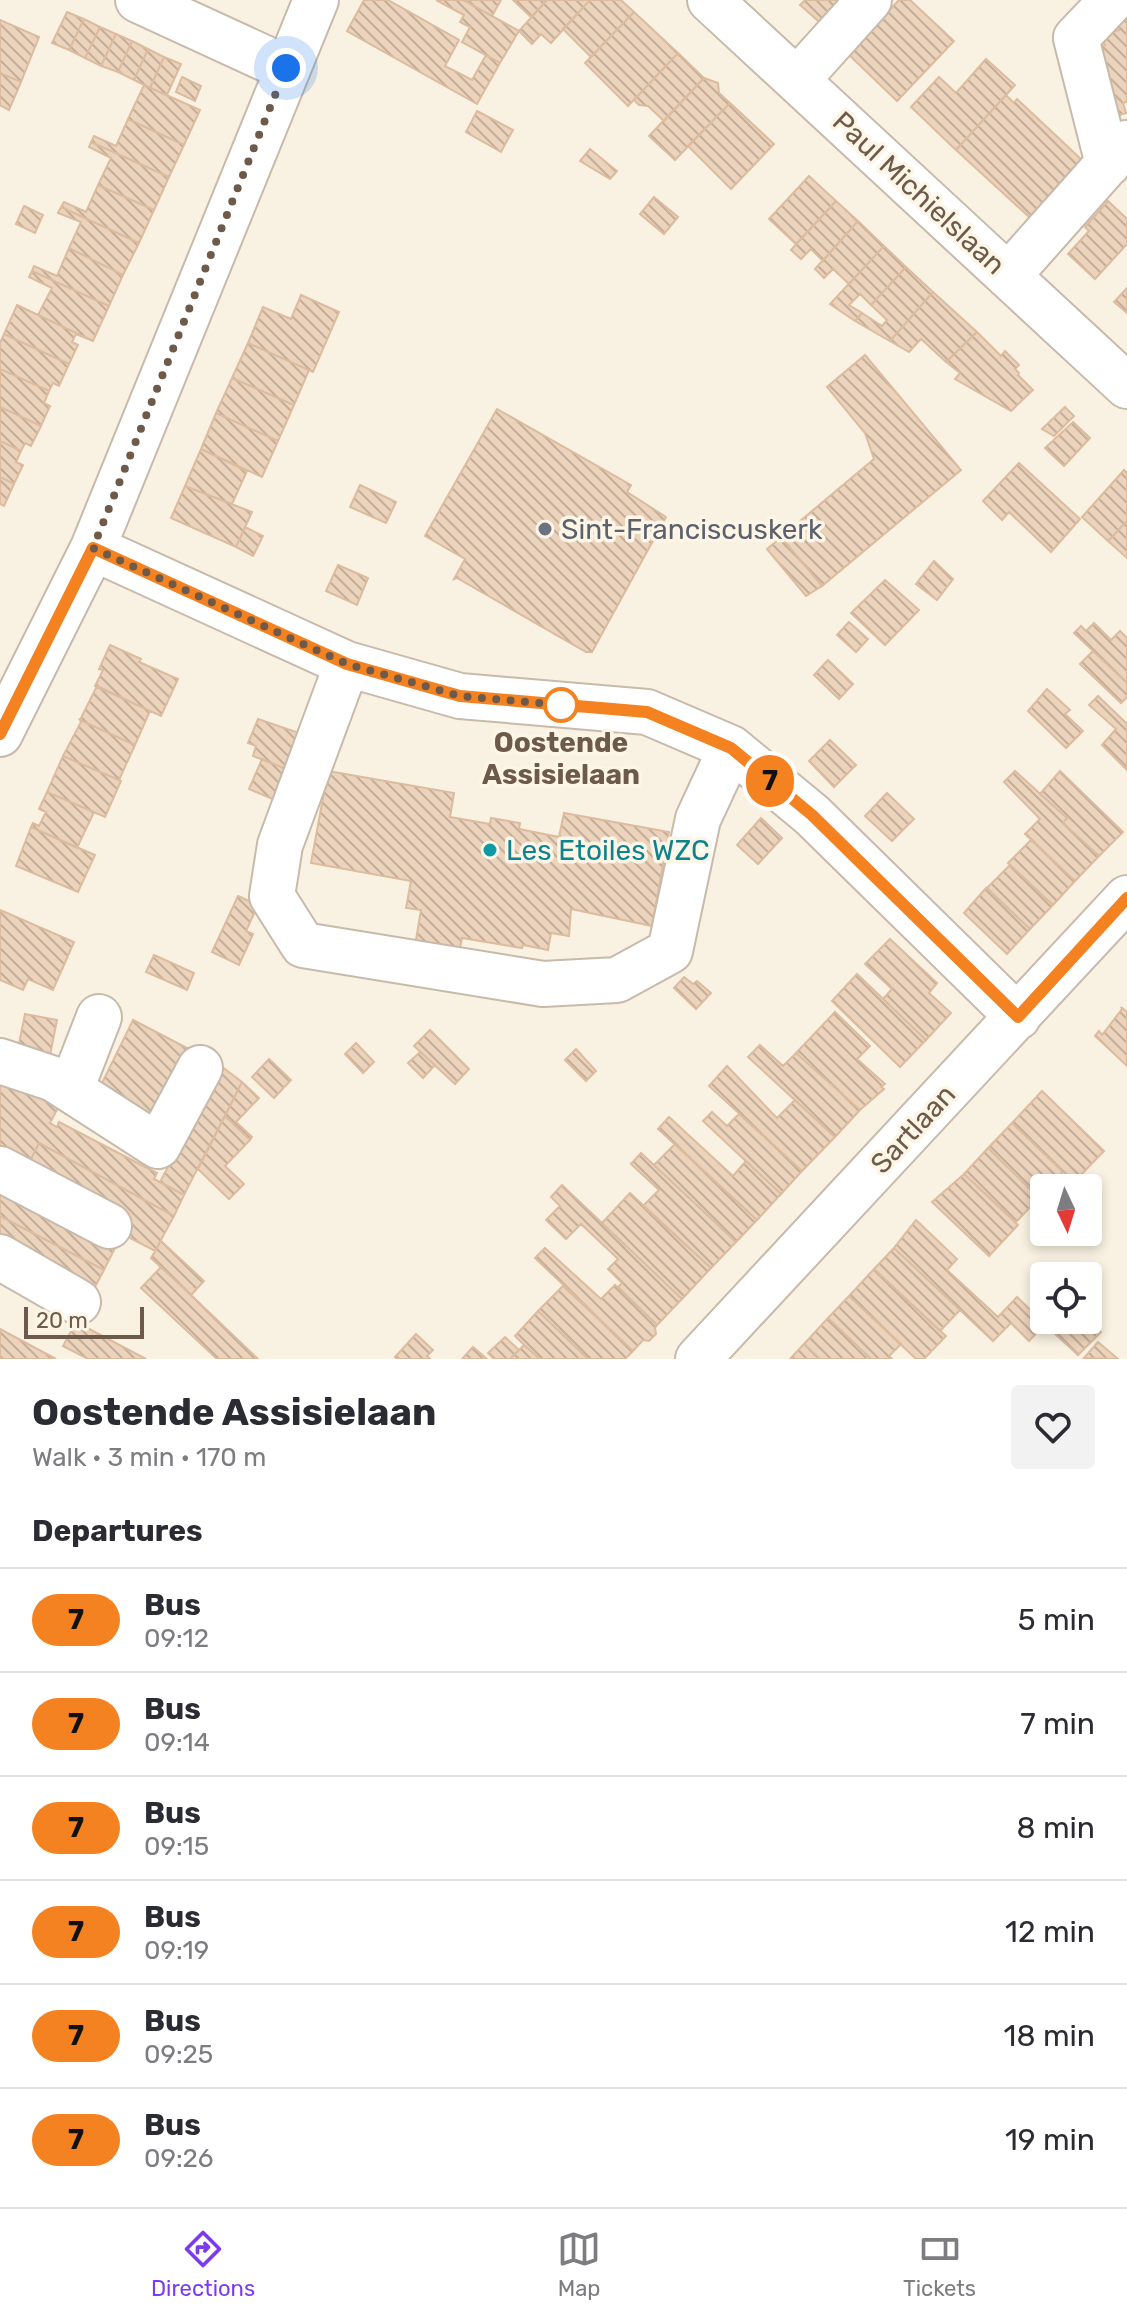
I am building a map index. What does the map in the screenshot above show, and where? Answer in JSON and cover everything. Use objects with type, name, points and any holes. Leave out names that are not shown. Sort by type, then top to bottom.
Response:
[{"type":"street","points":[[138,0],[286,68]]},
{"type":"street","points":[[0,734],[93,548],[316,0]]},
{"type":"street","name":"Paul Michielslaan","points":[[710,0],[1127,386]]},
{"type":"street","points":[[797,80],[869,0]]},
{"type":"street","points":[[1008,276],[1117,153],[1076,38],[1112,0]]},
{"type":"street","points":[[93,548],[347,664],[460,696],[647,712],[731,748],[812,815],[1018,1017]]},
{"type":"street","points":[[347,664],[280,845],[272,896],[303,945],[543,984],[617,980],[670,951],[698,819],[731,748]]},
{"type":"street","name":"Sartlaan","points":[[698,1359],[1127,898]]},
{"type":"street","points":[[71,1089],[99,1017]]},
{"type":"street","points":[[0,1061],[54,1079],[158,1146],[200,1068]]},
{"type":"street","points":[[0,1169],[109,1226]]},
{"type":"street","points":[[0,1257],[78,1302]]},
{"type":"building","points":[[364,0],[388,0],[459,40],[445,66],[472,80],[486,55],[500,63],[477,104],[347,31]]},
{"type":"building","points":[[436,0],[463,0],[519,31],[500,63],[462,42],[470,27],[460,22],[464,15]]},
{"type":"building","points":[[463,0],[501,0],[492,16]]},
{"type":"building","points":[[513,0],[547,0],[531,17]]},
{"type":"building","points":[[547,0],[590,0],[551,43],[541,34],[532,44],[519,31]]},
{"type":"building","points":[[590,0],[621,0],[634,12],[591,57],[563,29]]},
{"type":"building","points":[[805,0],[848,0],[824,26],[800,5]]},
{"type":"building","points":[[899,0],[910,0],[954,41],[897,101],[848,54]]},
{"type":"building","points":[[67,12],[84,19],[69,50],[52,43]]},
{"type":"building","points":[[634,12],[678,53],[628,106],[585,63]]},
{"type":"building","points":[[1127,17],[1127,102],[1123,103],[1126,113],[1109,118],[1089,50],[1105,45],[1101,35],[1119,30],[1116,20]]},
{"type":"building","points":[[84,19],[100,27],[85,58],[69,50]]},
{"type":"building","points":[[0,20],[39,37],[21,82],[0,73]]},
{"type":"building","points":[[100,27],[116,34],[101,66],[85,58]]},
{"type":"building","points":[[116,34],[132,41],[118,72],[101,66]]},
{"type":"building","points":[[132,41],[148,49],[134,80],[118,72]]},
{"type":"building","points":[[148,49],[164,57],[150,88],[134,80]]},
{"type":"building","points":[[678,53],[704,78],[664,121],[648,106],[639,105],[634,100]]},
{"type":"building","points":[[164,57],[181,64],[167,95],[150,88]]},
{"type":"building","points":[[986,59],[1015,85],[956,150],[911,107],[939,77],[956,93]]},
{"type":"building","points":[[0,73],[21,82],[9,110],[0,105]]},
{"type":"building","points":[[182,77],[201,86],[195,101],[176,92]]},
{"type":"building","points":[[704,78],[718,83],[719,93],[730,103],[675,160],[649,136]]},
{"type":"building","points":[[144,85],[200,110],[184,145],[128,119]]},
{"type":"building","points":[[1006,95],[1014,103],[1017,99],[1084,162],[1040,227],[956,150]]},
{"type":"building","points":[[730,103],[774,144],[731,189],[688,146]]},
{"type":"building","points":[[477,111],[513,130],[501,152],[466,132]]},
{"type":"building","points":[[128,119],[184,145],[169,177],[91,142],[94,136],[116,146]]},
{"type":"building","points":[[91,142],[169,177],[154,210],[98,185],[111,158],[89,147]]},
{"type":"building","points":[[590,149],[617,171],[610,179],[580,161]]},
{"type":"building","points":[[809,176],[836,201],[796,244],[769,219]]},
{"type":"building","points":[[98,185],[154,210],[139,243],[61,207],[64,202],[86,212]]},
{"type":"building","points":[[654,197],[678,217],[664,234],[640,214]]},
{"type":"building","points":[[836,201],[858,221],[823,261],[811,249],[801,259],[791,250]]},
{"type":"building","points":[[1108,201],[1127,219],[1127,244],[1095,279],[1068,254],[1089,231],[1085,227]]},
{"type":"building","points":[[24,206],[43,215],[35,233],[16,224]]},
{"type":"building","points":[[61,207],[139,243],[123,275],[69,248],[81,222],[58,213]]},
{"type":"building","points":[[858,221],[884,246],[849,284],[833,269],[824,278],[815,269]]},
{"type":"building","points":[[884,246],[906,267],[871,305],[860,294],[849,305],[862,313],[855,321],[830,304]]},
{"type":"building","points":[[69,248],[123,275],[109,306],[32,271],[34,266],[57,276]]},
{"type":"building","points":[[906,267],[933,292],[890,341],[855,321],[862,313],[882,326],[887,320],[871,305]]},
{"type":"building","points":[[32,271],[109,306],[93,341],[38,315],[52,288],[29,277]]},
{"type":"building","points":[[1127,288],[1127,313],[1114,302]]},
{"type":"building","points":[[933,292],[977,332],[946,362],[921,339],[909,352],[890,341]]},
{"type":"building","points":[[301,295],[339,312],[313,372],[248,343],[263,307],[291,319]]},
{"type":"building","points":[[17,305],[93,341],[76,334],[72,342],[78,345],[69,364],[4,334]]},
{"type":"building","points":[[977,332],[1001,356],[1005,351],[1019,365],[1015,369],[1018,375],[1033,390],[1011,411],[955,379],[960,373],[946,362]]},
{"type":"building","points":[[4,334],[69,364],[59,386],[53,383],[49,391],[0,369],[0,343]]},
{"type":"building","points":[[248,343],[309,370],[294,405],[232,378]]},
{"type":"building","points":[[865,355],[961,470],[822,586],[781,537],[874,459],[865,433],[827,387]]},
{"type":"building","points":[[0,369],[49,391],[44,403],[50,406],[41,426],[0,407]]},
{"type":"building","points":[[232,378],[294,405],[278,441],[216,413]]},
{"type":"building","points":[[0,407],[41,426],[31,446],[25,443],[21,451],[0,441]]},
{"type":"building","points":[[1065,407],[1074,416],[1054,436],[1042,429]]},
{"type":"building","name":"Sint-Franciscuskerk","points":[[497,409],[631,485],[627,492],[666,517],[592,652],[586,652],[454,579],[465,559],[425,536]]},
{"type":"building","points":[[216,413],[278,441],[262,477],[201,449]]},
{"type":"building","points":[[1073,422],[1090,438],[1064,466],[1045,448]]},
{"type":"building","points":[[0,441],[21,451],[16,462],[23,465],[14,484],[0,477]]},
{"type":"building","points":[[201,449],[247,471],[232,504],[185,486]]},
{"type":"building","points":[[1019,463],[1080,519],[1051,552],[1009,512],[1002,520],[983,501]]},
{"type":"building","points":[[1124,470],[1127,473],[1127,521],[1108,541],[1082,517]]},
{"type":"building","points":[[0,477],[14,484],[4,506],[0,504]]},
{"type":"building","points":[[360,485],[396,502],[386,523],[350,507]]},
{"type":"building","points":[[185,486],[252,512],[236,547],[171,518]]},
{"type":"building","points":[[1127,521],[1127,558],[1108,541]]},
{"type":"building","points":[[245,527],[263,536],[253,556],[236,547]]},
{"type":"building","points":[[781,537],[822,586],[806,596],[767,549]]},
{"type":"building","points":[[934,561],[953,579],[937,600],[916,584]]},
{"type":"building","points":[[338,565],[368,578],[357,605],[326,591]]},
{"type":"building","points":[[885,580],[919,610],[885,645],[851,613]]},
{"type":"building","points":[[849,622],[868,639],[856,652],[837,635]]},
{"type":"building","points":[[1094,623],[1111,640],[1120,631],[1127,638],[1127,683],[1074,633],[1081,626],[1086,631]]},
{"type":"building","points":[[110,645],[178,679],[161,716],[95,686]]},
{"type":"building","points":[[1093,651],[1127,683],[1127,697],[1121,703],[1080,664]]},
{"type":"building","points":[[828,660],[853,684],[839,699],[814,675]]},
{"type":"building","points":[[97,686],[150,711],[135,745],[80,720]]},
{"type":"building","points":[[1047,689],[1070,710],[1065,714],[1083,731],[1066,748],[1028,711]]},
{"type":"building","points":[[1098,696],[1127,724],[1127,770],[1102,745],[1116,729],[1089,705]]},
{"type":"building","points":[[258,719],[302,734],[286,769],[253,756],[256,746],[248,743]]},
{"type":"building","points":[[80,720],[135,745],[119,780],[63,756]]},
{"type":"building","points":[[830,740],[856,765],[834,787],[809,761]]},
{"type":"building","points":[[63,756],[121,781],[105,817],[47,792]]},
{"type":"building","points":[[262,759],[288,770],[275,800],[249,789]]},
{"type":"building","name":"Les Etoiles WZC","points":[[328,771],[454,793],[450,817],[490,824],[491,818],[520,823],[519,829],[559,837],[564,813],[669,832],[652,926],[571,909],[569,936],[551,933],[548,950],[462,938],[459,953],[415,946],[421,910],[406,908],[411,881],[311,863]]},
{"type":"building","points":[[1015,771],[1067,818],[1063,823],[1099,856],[1075,881],[1025,834],[1040,819],[1004,782]]},
{"type":"building","points":[[1060,771],[1123,832],[1099,856],[1063,823],[1067,818],[1040,794]]},
{"type":"building","points":[[47,792],[94,812],[77,848],[31,827],[33,823],[39,826],[46,812],[39,809]]},
{"type":"building","points":[[887,793],[914,819],[892,841],[865,816]]},
{"type":"building","points":[[761,818],[782,838],[758,864],[737,845]]},
{"type":"building","points":[[31,827],[95,855],[78,892],[16,866]]},
{"type":"building","points":[[1031,840],[1075,881],[1053,905],[1008,863]]},
{"type":"building","points":[[1010,865],[1053,905],[1030,929],[987,888]]},
{"type":"building","points":[[986,888],[1030,929],[1007,954],[964,913]]},
{"type":"building","points":[[238,896],[258,905],[246,931],[253,934],[239,965],[212,952]]},
{"type":"building","points":[[0,910],[74,942],[53,990],[28,979],[23,990],[0,980]]},
{"type":"building","points":[[890,939],[937,983],[929,993],[951,1013],[926,1040],[883,999],[892,989],[865,964]]},
{"type":"building","points":[[154,955],[194,973],[187,990],[146,972]]},
{"type":"building","points":[[857,974],[926,1040],[900,1067],[832,1001]]},
{"type":"building","points":[[684,977],[693,984],[697,981],[711,993],[696,1009],[674,988]]},
{"type":"building","points":[[1121,1007],[1127,1012],[1127,1066],[1095,1036],[1099,1031],[1102,1035]]},
{"type":"building","points":[[835,1012],[870,1046],[857,1059],[885,1084],[881,1087],[884,1089],[860,1110],[796,1053]]},
{"type":"building","points":[[25,1014],[57,1020],[50,1055],[18,1049]]},
{"type":"building","points":[[133,1020],[187,1048],[151,1115],[99,1089]]},
{"type":"building","points":[[430,1030],[469,1069],[455,1084],[414,1046]]},
{"type":"building","points":[[356,1043],[374,1062],[363,1073],[345,1054]]},
{"type":"building","points":[[760,1045],[783,1066],[796,1053],[860,1110],[835,1137],[748,1057]]},
{"type":"building","points":[[576,1049],[596,1071],[586,1081],[565,1060]]},
{"type":"building","points":[[420,1052],[435,1065],[423,1078],[408,1063]]},
{"type":"building","points":[[269,1059],[291,1080],[274,1098],[252,1077]]},
{"type":"building","points":[[221,1066],[242,1082],[184,1195],[160,1182]]},
{"type":"building","points":[[727,1066],[777,1118],[795,1100],[835,1137],[802,1171],[709,1086]]},
{"type":"building","points":[[0,1072],[60,1104],[50,1123],[57,1127],[59,1122],[157,1173],[154,1179],[184,1195],[174,1216],[39,1143],[27,1167],[0,1152]]},
{"type":"building","points":[[242,1082],[259,1098],[236,1122],[252,1137],[250,1140],[225,1116]]},
{"type":"building","points":[[1042,1091],[1104,1151],[1082,1174],[1066,1174],[1012,1123]]},
{"type":"building","points":[[712,1112],[727,1126],[739,1114],[802,1171],[781,1194],[703,1121]]},
{"type":"building","points":[[225,1116],[250,1140],[225,1166],[244,1184],[229,1199],[198,1169]]},
{"type":"building","points":[[669,1117],[733,1176],[746,1161],[781,1194],[757,1220],[658,1129]]},
{"type":"building","points":[[1012,1123],[1063,1172],[1030,1174],[1030,1189],[988,1148]]},
{"type":"building","points":[[39,1143],[174,1216],[155,1251],[120,1233],[27,1167]]},
{"type":"building","points":[[675,1144],[757,1220],[736,1242],[654,1165]]},
{"type":"building","points":[[988,1148],[1030,1189],[1030,1207],[1016,1222],[964,1174]]},
{"type":"building","points":[[641,1153],[736,1242],[711,1268],[643,1206],[659,1190],[631,1164]]},
{"type":"building","points":[[964,1174],[1018,1225],[989,1256],[932,1202]]},
{"type":"building","points":[[0,1184],[116,1246],[104,1270],[0,1216]]},
{"type":"building","points":[[562,1185],[682,1299],[657,1325],[618,1287],[622,1283],[608,1269],[618,1259],[581,1224],[566,1239],[546,1220],[560,1206],[551,1197]]},
{"type":"building","points":[[630,1193],[711,1268],[682,1299],[602,1223]]},
{"type":"building","points":[[0,1216],[104,1270],[90,1296],[0,1244]]},
{"type":"building","points":[[916,1220],[957,1259],[947,1270],[998,1317],[1017,1297],[1030,1310],[1030,1334],[1036,1334],[1029,1341],[1011,1323],[993,1341],[894,1248]]},
{"type":"building","points":[[161,1241],[204,1281],[191,1295],[151,1258]]},
{"type":"building","points":[[545,1248],[601,1299],[615,1285],[657,1325],[656,1334],[649,1341],[643,1340],[633,1351],[535,1258]]},
{"type":"building","points":[[894,1248],[960,1310],[940,1331],[874,1269]]},
{"type":"building","points":[[161,1267],[258,1359],[217,1359],[141,1288]]},
{"type":"building","points":[[874,1269],[946,1336],[924,1359],[916,1359],[849,1296]]},
{"type":"building","points":[[563,1286],[633,1351],[625,1359],[588,1359],[538,1311]]},
{"type":"building","points":[[849,1296],[901,1344],[889,1356],[892,1359],[871,1359],[828,1318]]},
{"type":"building","points":[[538,1311],[588,1359],[540,1359],[524,1345],[515,1336]]},
{"type":"building","points":[[828,1318],[871,1359],[820,1359],[804,1344]]},
{"type":"building","points":[[76,1322],[146,1359],[88,1359],[63,1346]]},
{"type":"building","points":[[0,1329],[56,1359],[0,1359]]},
{"type":"building","points":[[416,1334],[433,1350],[427,1356],[430,1359],[397,1359],[395,1357]]},
{"type":"building","points":[[1055,1334],[1099,1334],[1078,1355]]},
{"type":"building","points":[[505,1337],[519,1350],[510,1359],[494,1359],[488,1353]]},
{"type":"building","points":[[1098,1342],[1118,1359],[1084,1358]]},
{"type":"building","points":[[804,1344],[820,1359],[790,1359]]},
{"type":"building","points":[[524,1345],[540,1359],[510,1359]]},
{"type":"building","points":[[473,1347],[487,1359],[462,1359]]},
{"type":"bus line","name":"7","points":[[0,734],[93,548],[347,664],[460,696],[647,712],[731,748],[812,815],[1018,1017],[1127,898]]},
{"type":"place","name":"Sint-Franciscuskerk","points":[[545,529]]},
{"type":"place","name":"Oostende Assisielaan","points":[[561,705]]},
{"type":"place","name":"Les Etoiles WZC","points":[[490,850]]},
{"type":"route","points":[[286,68],[93,548],[347,664],[460,696],[561,705]]}]
